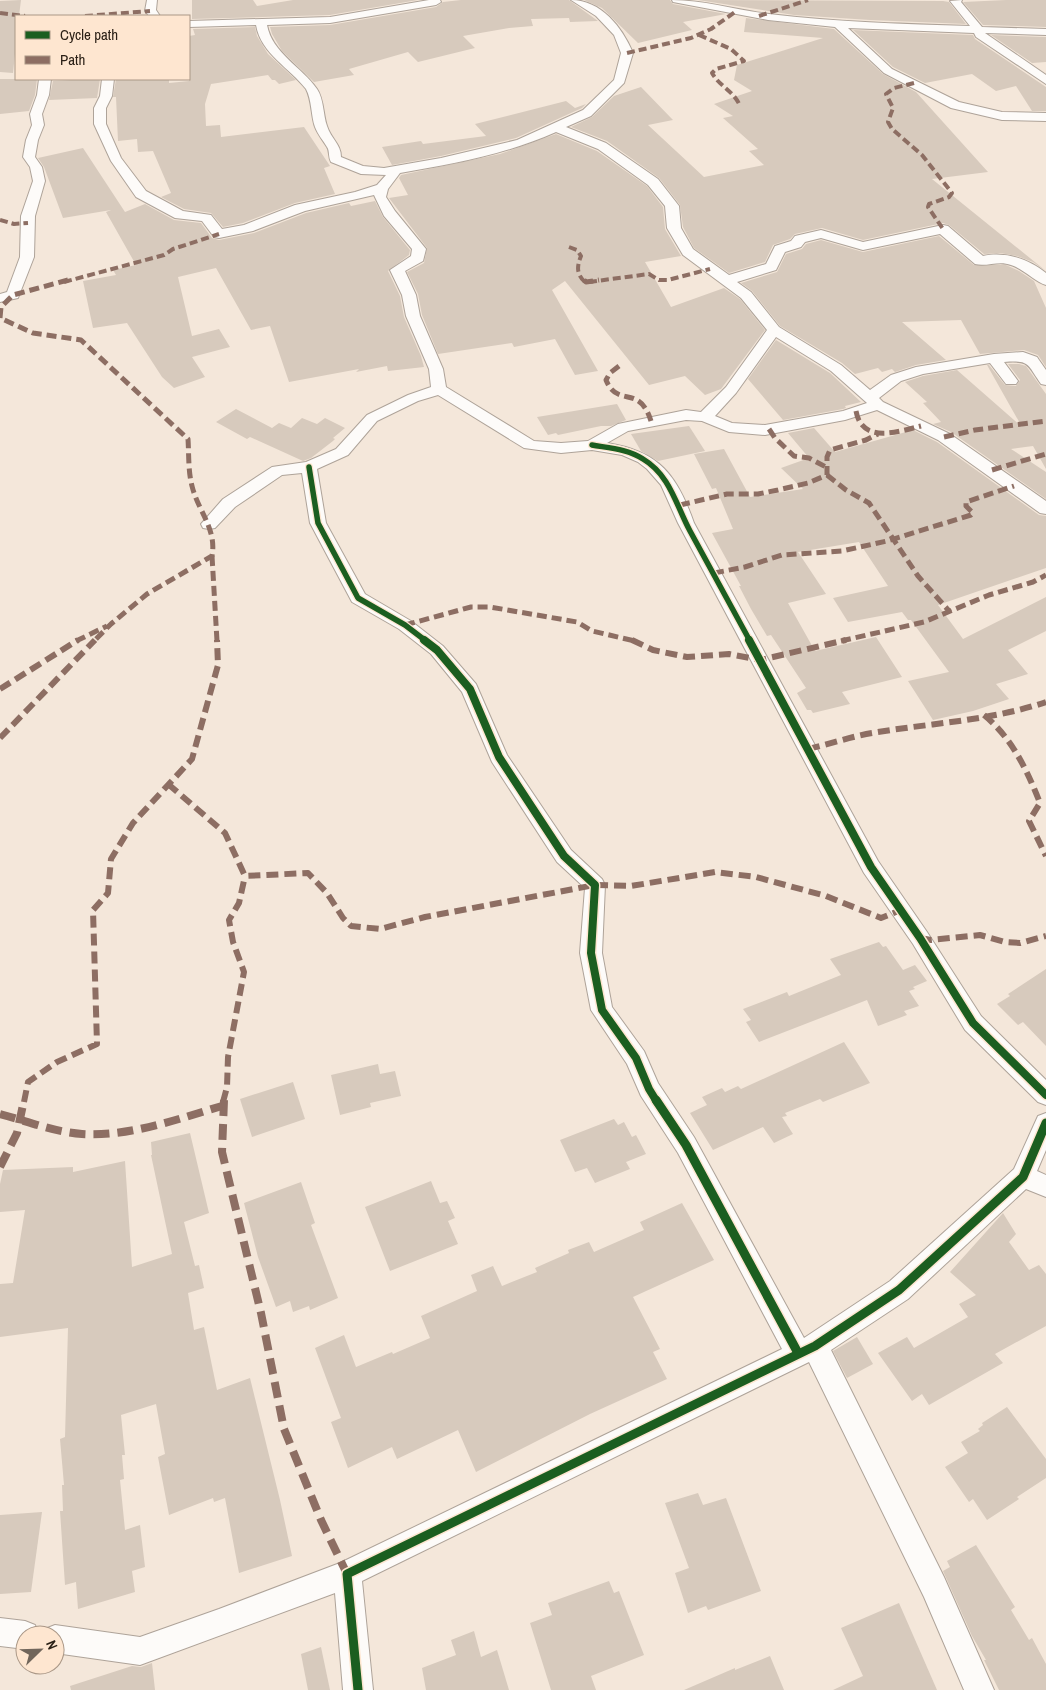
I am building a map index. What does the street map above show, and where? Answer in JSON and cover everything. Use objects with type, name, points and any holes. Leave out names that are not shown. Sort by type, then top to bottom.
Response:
[{"type":"street","points":[[152,0],[150,11],[154,15]]},
{"type":"street","points":[[261,21],[263,33],[276,53],[300,75],[313,91],[321,127],[327,139],[335,148],[335,159],[361,170],[384,172],[441,162],[521,143],[587,113],[620,81],[627,53],[619,34],[600,14],[576,0]]},
{"type":"street","points":[[677,0],[760,16],[838,24],[1046,32]]},
{"type":"street","points":[[957,0],[955,1],[978,29],[980,35],[1046,80]]},
{"type":"street","points":[[190,24],[330,20],[436,2]]},
{"type":"street","points":[[838,24],[888,71],[955,105],[1002,116],[1046,117]]},
{"type":"street","points":[[0,298],[14,295],[27,257],[28,216],[40,181],[36,168],[29,157],[32,140],[38,125],[36,114],[39,102],[44,95],[45,80]]},
{"type":"street","points":[[108,80],[106,96],[100,108],[100,124],[116,158],[141,194],[180,215],[206,218],[219,234],[248,228],[318,203],[357,196],[382,188],[396,170]]},
{"type":"street","points":[[557,128],[602,146],[653,182],[672,206],[674,228],[688,252],[746,295],[774,330],[836,368],[874,401],[944,437],[1046,509]]},
{"type":"street","points":[[382,188],[380,197],[384,205],[419,250],[418,258],[397,270],[409,295],[413,316],[436,369],[439,389],[530,445],[561,448],[592,445],[635,454],[662,473],[680,505],[686,523],[871,867],[920,938],[973,1023],[1046,1095]]},
{"type":"street","points":[[725,281],[771,268],[780,249],[796,244],[800,239],[821,234],[863,246],[943,229],[980,261],[1002,259],[1017,262],[1031,269],[1046,283],[1046,291]]},
{"type":"street","points":[[0,285],[17,285]]},
{"type":"street","points":[[705,417],[731,390],[774,330]]},
{"type":"street","points":[[592,445],[623,427],[686,415],[705,417],[729,427],[765,430],[845,415],[874,401],[896,378],[920,370],[994,358],[1023,356],[1032,360],[1046,380]]},
{"type":"street","points":[[994,358],[1011,381]]},
{"type":"street","points":[[209,524],[228,503],[278,471],[309,467],[342,452],[372,418],[413,398],[439,389]]},
{"type":"street","points":[[309,467],[318,523],[358,598],[405,625],[437,650],[470,689],[499,757],[564,856],[595,885],[591,953],[602,1010],[636,1058],[649,1089],[686,1145],[806,1349],[934,1587],[979,1690]]},
{"type":"street","points":[[65,1640],[140,1651],[347,1574],[806,1349],[899,1290],[1035,1182],[1046,1123]]},
{"type":"street","points":[[347,1574],[358,1690]]},
{"type":"street","points":[[0,1632],[15,1634]]},
{"type":"building","points":[[21,0],[19,15],[15,15],[13,73],[0,72],[0,1]]},
{"type":"building","points":[[192,0],[253,0],[257,6],[293,0],[418,0],[330,15],[192,19]]},
{"type":"building","points":[[461,0],[569,0],[598,21],[570,22],[569,18],[531,19],[533,26],[463,36],[475,48],[418,62],[408,52],[349,69],[354,75],[314,82],[282,51],[270,27],[330,25],[436,7],[443,2]]},
{"type":"building","points":[[584,0],[670,0],[673,4],[726,14],[683,22],[692,30],[638,43],[602,8]]},
{"type":"building","points":[[698,0],[943,1],[949,2],[966,24],[794,15]]},
{"type":"building","points":[[1046,0],[1046,27],[983,25],[963,2]]},
{"type":"building","points":[[746,18],[834,29],[883,74],[916,92],[988,172],[932,179],[1046,271],[1033,262],[1017,256],[1000,253],[984,254],[949,225],[943,223],[863,240],[822,228],[795,234],[790,239],[773,245],[765,262],[729,273],[694,248],[683,227],[680,205],[659,178],[607,141],[571,127],[592,117],[614,96],[641,87],[673,120],[648,125],[704,177],[764,165],[749,151],[758,149],[723,118],[733,116],[714,104],[752,91],[734,80],[737,65],[823,38],[744,32]]},
{"type":"building","points":[[255,27],[257,36],[268,54],[296,80],[279,84],[268,75],[211,84],[205,104],[206,126],[220,125],[221,137],[304,127],[330,166],[324,168],[335,194],[295,203],[243,223],[223,227],[211,213],[184,209],[161,197],[171,193],[153,151],[138,152],[137,139],[118,141],[116,97],[113,97],[116,80],[169,80],[169,83],[189,81],[190,36],[195,35],[193,29]]},
{"type":"building","points":[[853,30],[973,35],[975,39],[1046,87],[1046,111],[1032,111],[1016,86],[996,91],[972,74],[925,83],[893,67]]},
{"type":"building","points":[[991,35],[1046,37],[1046,62],[1032,63]]},
{"type":"building","points":[[0,79],[37,80],[35,95],[29,111],[0,114]]},
{"type":"building","points":[[100,80],[97,98],[49,100],[53,81]]},
{"type":"building","points":[[566,101],[575,108],[586,104],[582,108],[516,138],[441,156],[392,165],[382,147],[421,141],[423,144],[486,136],[475,124]]},
{"type":"building","points":[[556,134],[597,151],[647,186],[663,207],[665,229],[681,256],[645,262],[671,307],[724,288],[740,299],[765,330],[721,389],[705,395],[685,376],[649,385],[565,281],[552,290],[598,371],[575,375],[555,339],[514,347],[512,343],[438,354],[422,315],[418,294],[407,272],[424,263],[427,248],[389,198],[408,195],[399,178],[401,175],[500,154]]},
{"type":"building","points":[[83,148],[125,212],[145,204],[174,220],[201,223],[212,238],[219,240],[254,233],[306,213],[349,203],[351,206],[375,201],[383,217],[410,250],[409,255],[388,271],[400,296],[404,317],[424,367],[388,371],[387,366],[356,372],[359,369],[289,382],[270,326],[251,330],[216,268],[178,277],[192,336],[219,329],[230,347],[192,357],[205,377],[174,388],[162,377],[127,323],[93,328],[83,281],[116,275],[113,270],[136,265],[106,212],[111,210],[63,218],[44,167],[38,158]]},
{"type":"building","points":[[939,236],[974,265],[1006,265],[1034,281],[1046,308],[1046,367],[1038,355],[1024,350],[980,354],[961,320],[902,322],[946,360],[916,365],[895,372],[892,369],[882,372],[878,368],[855,374],[842,363],[780,326],[752,291],[741,283],[777,272],[786,254],[802,249],[806,244],[821,240],[863,252]]},
{"type":"building","points":[[776,340],[830,373],[861,402],[845,406],[846,408],[843,409],[783,420],[748,379]]},
{"type":"building","points":[[1008,364],[1026,366],[1046,394],[1046,469],[1033,446],[1011,449],[1046,472],[1046,499],[951,432],[933,424],[941,422],[923,403],[927,402],[905,382],[923,376],[957,370],[1022,427],[987,365],[1005,385],[1016,386],[1020,380]]},
{"type":"building","points":[[617,404],[626,420],[611,426],[601,426],[558,435],[556,433],[548,435],[537,417]]},
{"type":"building","points":[[236,409],[272,428],[279,423],[291,428],[302,418],[317,424],[325,418],[345,428],[333,438],[335,439],[333,441],[311,458],[303,461],[250,437],[247,439],[216,422]]},
{"type":"building","points":[[689,426],[705,451],[658,461],[641,451],[631,434]]},
{"type":"building","points":[[814,428],[835,452],[913,430],[937,442],[1039,515],[1046,516],[1046,568],[938,605],[963,639],[1046,597],[1046,631],[1008,650],[1028,674],[996,684],[1009,699],[973,711],[933,720],[908,681],[949,672],[911,620],[908,620],[902,612],[848,622],[833,598],[888,586],[859,542],[798,552],[826,594],[788,603],[815,651],[876,637],[902,677],[842,692],[850,704],[813,713],[811,710],[807,710],[797,693],[806,688],[771,635],[767,636],[712,533],[733,529],[716,488],[712,489],[694,454],[724,449],[750,497],[803,489],[781,468],[809,458],[788,433]]},
{"type":"building","points":[[879,942],[883,947],[886,946],[903,970],[915,965],[927,981],[913,987],[915,989],[909,991],[919,1006],[904,1011],[907,1015],[878,1026],[867,1000],[759,1042],[746,1022],[751,1020],[743,1009],[787,992],[789,996],[841,975],[830,959]]},
{"type":"building","points":[[1046,969],[1046,1046],[1023,1022],[1018,1025],[997,1004],[1010,996],[1008,994]]},
{"type":"building","points":[[844,1042],[870,1083],[823,1102],[820,1099],[785,1113],[787,1116],[782,1117],[793,1134],[774,1143],[763,1127],[713,1150],[690,1113],[707,1105],[702,1097],[722,1088],[725,1092],[738,1086],[741,1089]]},
{"type":"building","points":[[378,1064],[380,1074],[395,1071],[401,1096],[370,1103],[371,1107],[340,1115],[331,1075]]},
{"type":"building","points":[[293,1082],[305,1119],[252,1137],[240,1099]]},
{"type":"building","points":[[614,1119],[618,1125],[624,1122],[632,1137],[636,1135],[646,1154],[626,1162],[630,1169],[595,1183],[587,1168],[575,1172],[560,1140]]},
{"type":"building","points":[[190,1133],[209,1213],[184,1222],[195,1266],[199,1265],[204,1288],[188,1293],[194,1330],[204,1327],[217,1390],[250,1378],[292,1556],[239,1573],[225,1498],[214,1502],[213,1498],[169,1515],[158,1457],[165,1454],[156,1404],[121,1415],[125,1455],[122,1455],[124,1479],[120,1480],[125,1530],[140,1525],[145,1567],[132,1571],[135,1592],[78,1609],[76,1582],[65,1585],[60,1511],[63,1511],[62,1485],[64,1485],[60,1439],[65,1437],[68,1328],[0,1337],[0,1284],[13,1283],[25,1210],[0,1212],[0,1184],[3,1170],[73,1167],[73,1172],[125,1161],[132,1267],[172,1254],[151,1155],[151,1142]]},
{"type":"building","points":[[431,1181],[440,1203],[447,1201],[455,1218],[448,1221],[458,1244],[390,1271],[365,1207]]},
{"type":"building","points":[[301,1182],[315,1223],[311,1225],[338,1298],[310,1310],[309,1306],[293,1312],[290,1301],[276,1307],[258,1257],[244,1203]]},
{"type":"building","points":[[682,1203],[714,1260],[633,1297],[660,1349],[653,1352],[667,1379],[590,1414],[476,1472],[458,1430],[397,1459],[392,1447],[348,1468],[331,1422],[341,1418],[315,1348],[344,1335],[356,1367],[392,1352],[393,1354],[430,1338],[421,1316],[477,1291],[471,1275],[493,1266],[502,1286],[537,1272],[535,1268],[569,1253],[568,1250],[589,1242],[594,1252],[644,1230],[640,1222]]},
{"type":"building","points":[[1003,1213],[1016,1234],[1009,1242],[1029,1270],[1039,1265],[1046,1274],[1046,1326],[995,1354],[1003,1363],[929,1405],[922,1394],[912,1401],[878,1353],[907,1337],[914,1348],[968,1317],[959,1304],[976,1295],[950,1272]]},
{"type":"building","points":[[857,1337],[873,1364],[847,1378],[833,1351]]},
{"type":"building","points":[[1007,1407],[1046,1459],[1046,1478],[987,1520],[973,1499],[969,1502],[945,1467],[968,1453],[961,1442],[980,1431],[978,1429],[983,1425],[982,1423]]},
{"type":"building","points":[[698,1493],[703,1505],[726,1498],[761,1591],[708,1610],[706,1606],[688,1613],[675,1573],[689,1568],[665,1503]]},
{"type":"building","points":[[42,1512],[31,1592],[0,1594],[0,1515]]},
{"type":"building","points":[[976,1545],[1015,1607],[1011,1610],[1029,1640],[1032,1638],[1046,1664],[1046,1690],[999,1690],[984,1660],[986,1660],[972,1636],[943,1571],[950,1567],[947,1561]]},
{"type":"building","points":[[609,1581],[614,1593],[619,1591],[644,1655],[591,1676],[596,1690],[551,1690],[530,1623],[552,1615],[548,1603]]},
{"type":"building","points":[[899,1603],[937,1690],[833,1690],[863,1676],[841,1628]]},
{"type":"building","points":[[474,1631],[481,1657],[497,1650],[509,1690],[426,1690],[422,1668],[456,1655],[451,1640]]},
{"type":"building","points":[[321,1647],[330,1690],[308,1690],[301,1654]]},
{"type":"building","points":[[770,1656],[784,1690],[684,1690],[735,1668],[735,1670]]},
{"type":"building","points":[[152,1663],[155,1690],[71,1690],[70,1686],[132,1666],[141,1667]]},
{"type":"marked path","points":[[759,16],[808,0]]},
{"type":"marked path","points":[[98,15],[150,11]]},
{"type":"marked path","points":[[627,53],[641,48],[691,38],[711,29],[735,12]]},
{"type":"marked path","points":[[0,13],[17,15]]},
{"type":"marked path","points":[[699,35],[731,49],[741,56],[744,61],[716,69],[712,73],[718,82],[731,91],[738,99],[740,106]]},
{"type":"marked path","points":[[914,83],[894,88],[886,94],[893,108],[888,122],[892,129],[922,155],[952,193],[949,197],[929,204],[928,207],[943,229]]},
{"type":"marked path","points":[[0,220],[14,224],[28,223]]},
{"type":"marked path","points":[[0,738],[111,624],[147,594],[212,556],[214,546],[211,528],[192,486],[188,439],[81,340],[33,333],[0,318],[1,307],[13,295],[164,255],[173,249],[219,234]]},
{"type":"marked path","points":[[569,247],[577,250],[581,256],[578,270],[580,277],[586,282],[649,274],[659,280],[668,280],[710,269]]},
{"type":"marked path","points":[[619,366],[610,373],[606,380],[610,389],[621,396],[636,398],[642,402],[647,409],[651,421]]},
{"type":"marked path","points":[[856,411],[858,422],[863,428],[871,432],[902,431],[921,426]]},
{"type":"marked path","points":[[944,437],[975,430],[1046,421]]},
{"type":"marked path","points":[[769,429],[775,438],[794,456],[809,458],[826,467]]},
{"type":"marked path","points":[[680,505],[727,494],[758,494],[808,483],[827,475],[826,460],[830,450],[866,440],[878,434]]},
{"type":"marked path","points":[[992,470],[1046,454]]},
{"type":"marked path","points":[[827,475],[846,490],[869,503],[918,576],[950,612]]},
{"type":"marked path","points":[[714,573],[745,567],[782,555],[842,551],[887,541],[971,515],[973,513],[966,506],[966,502],[1014,486]]},
{"type":"marked path","points":[[0,1167],[17,1133],[28,1082],[57,1062],[97,1044],[93,910],[108,893],[111,859],[133,823],[192,759],[218,665],[212,556]]},
{"type":"marked path","points":[[405,625],[471,607],[490,607],[577,622],[592,631],[630,639],[653,650],[687,657],[729,654],[760,660],[924,622],[989,595],[1033,582],[1046,575]]},
{"type":"marked path","points":[[0,689],[66,646],[107,626]]},
{"type":"marked path","points":[[808,749],[871,733],[943,724],[1028,708],[1046,702]]},
{"type":"marked path","points":[[984,715],[1002,732],[1010,743],[1031,780],[1040,803],[1029,821],[1046,856]]},
{"type":"marked path","points":[[168,784],[225,833],[245,876],[308,873],[327,893],[343,918],[351,926],[380,929],[425,917],[595,885],[631,886],[715,872],[756,877],[826,896],[881,918],[901,910]]},
{"type":"marked path","points":[[245,876],[239,903],[229,920],[233,942],[244,972],[228,1057],[227,1087],[222,1106],[222,1152],[261,1313],[284,1429],[321,1520],[347,1574]]},
{"type":"marked path","points":[[920,938],[931,940],[980,935],[1005,942],[1020,943],[1046,936]]},
{"type":"marked path","points":[[0,1114],[59,1130],[94,1134],[143,1127],[222,1106]]},
{"type":"cycle path","points":[[592,445],[624,451],[644,459],[660,473],[667,483],[673,492],[686,523],[871,867],[920,938],[973,1023],[1046,1095]]},
{"type":"cycle path","points":[[309,467],[318,523],[358,598],[405,625],[437,650],[470,689],[499,757],[564,856],[595,885],[591,953],[602,1010],[636,1058],[649,1089],[686,1145],[798,1353]]},
{"type":"cycle path","points":[[358,1690],[347,1574],[815,1346],[899,1290],[1023,1177],[1046,1123]]}]
